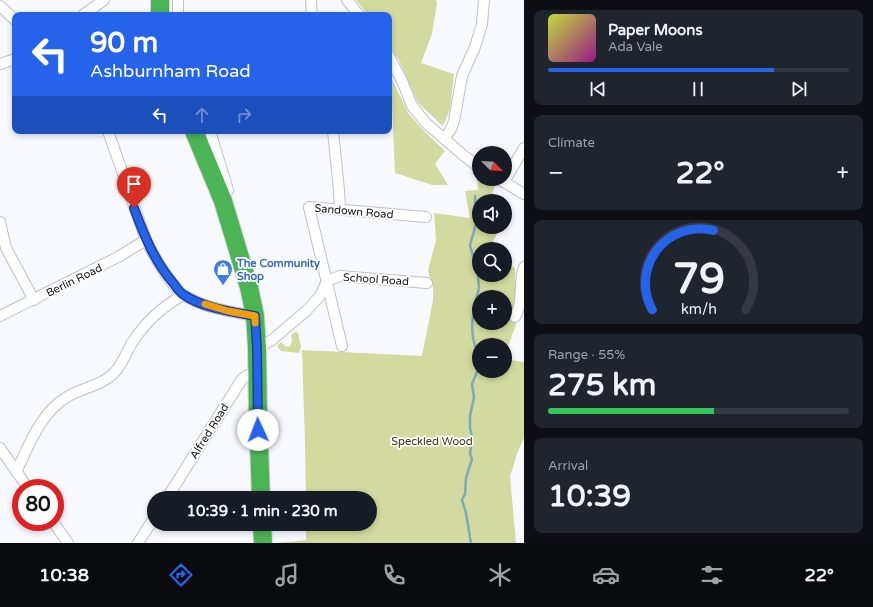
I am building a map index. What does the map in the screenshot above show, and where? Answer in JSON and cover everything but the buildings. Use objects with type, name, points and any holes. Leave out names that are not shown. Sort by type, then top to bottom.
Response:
[{"type":"highway","points":[[160,0],[160,12]]},
{"type":"highway","points":[[195,134],[223,201],[249,287],[255,316],[261,491]]},
{"type":"highway","points":[[262,531],[263,543]]},
{"type":"street","points":[[87,12],[104,0]]},
{"type":"street","points":[[178,0],[178,12]]},
{"type":"street","points":[[311,0],[312,12]]},
{"type":"street","points":[[347,0],[357,12]]},
{"type":"street","points":[[444,139],[454,121],[462,76],[475,47],[482,24],[484,0]]},
{"type":"street","points":[[0,6],[12,17]]},
{"type":"street","points":[[0,64],[12,60]]},
{"type":"street","points":[[392,62],[403,83],[412,106],[427,124],[472,162]]},
{"type":"street","points":[[109,134],[146,240],[168,277],[183,295],[196,301],[228,311],[255,316]]},
{"type":"street","points":[[211,134],[228,190],[223,201]]},
{"type":"street","points":[[333,134],[340,190],[340,209]]},
{"type":"street","points":[[512,165],[524,148]]},
{"type":"street","points":[[511,186],[524,194]]},
{"type":"street","name":"Sandown Road","points":[[327,281],[309,207],[426,218]]},
{"type":"street","points":[[0,222],[6,248],[34,300]]},
{"type":"street","name":"Berlin Road","points":[[0,316],[118,257],[146,240]]},
{"type":"street","points":[[515,317],[522,305],[522,278],[524,267]]},
{"type":"street","name":"School Road","points":[[257,348],[272,340],[306,311],[320,296],[327,281],[340,276],[427,283]]},
{"type":"street","points":[[327,281],[342,346]]},
{"type":"street","points":[[16,472],[38,428],[53,408],[65,398],[78,391],[102,382],[113,375],[120,366],[133,341],[150,319],[183,295]]},
{"type":"street","name":"Alfred Road","points":[[171,491],[242,379],[248,375],[258,374]]},
{"type":"street","points":[[0,448],[21,479]]},
{"type":"street","points":[[138,543],[147,529]]},
{"type":"street","points":[[59,531],[68,543]]},
{"type":"green space","points":[[356,0],[436,0],[437,3],[432,34],[421,63],[454,74],[450,109],[443,126],[418,103],[399,60],[392,50],[392,12],[366,12]]},
{"type":"green space","points":[[392,79],[408,113],[445,151],[435,164],[448,185],[432,185],[395,173]]},
{"type":"green space","name":"Speckled Wood","points":[[478,186],[495,186],[492,194],[472,194],[472,234],[497,234],[493,242],[472,242],[472,282],[512,282],[512,266],[515,268],[517,322],[511,338],[472,338],[472,378],[512,378],[512,360],[524,362],[524,438],[510,476],[516,543],[275,543],[306,540],[306,531],[377,531],[377,491],[306,491],[302,350],[422,356],[433,300],[433,288],[428,270],[436,240],[434,213],[470,218],[465,191],[478,190]]},
{"type":"green space","points":[[295,332],[298,333],[301,347],[299,353],[281,351],[277,346],[281,342],[285,346],[289,347],[292,340],[291,335]]},
{"type":"waterway","points":[[471,543],[466,513],[462,500],[465,494],[466,478],[472,459],[470,454],[472,437],[470,416],[474,397],[472,384],[479,367],[472,326],[474,308],[479,288],[478,276],[470,245],[473,234]]},
{"type":"slow traffic","points":[[205,304],[228,311],[255,316],[255,323]]},
{"type":"place","name":"The Community Shop","points":[[223,286]]},
{"type":"route","points":[[134,208],[153,254],[168,277],[183,295],[196,301],[228,311],[255,316],[258,374],[258,430]]}]
